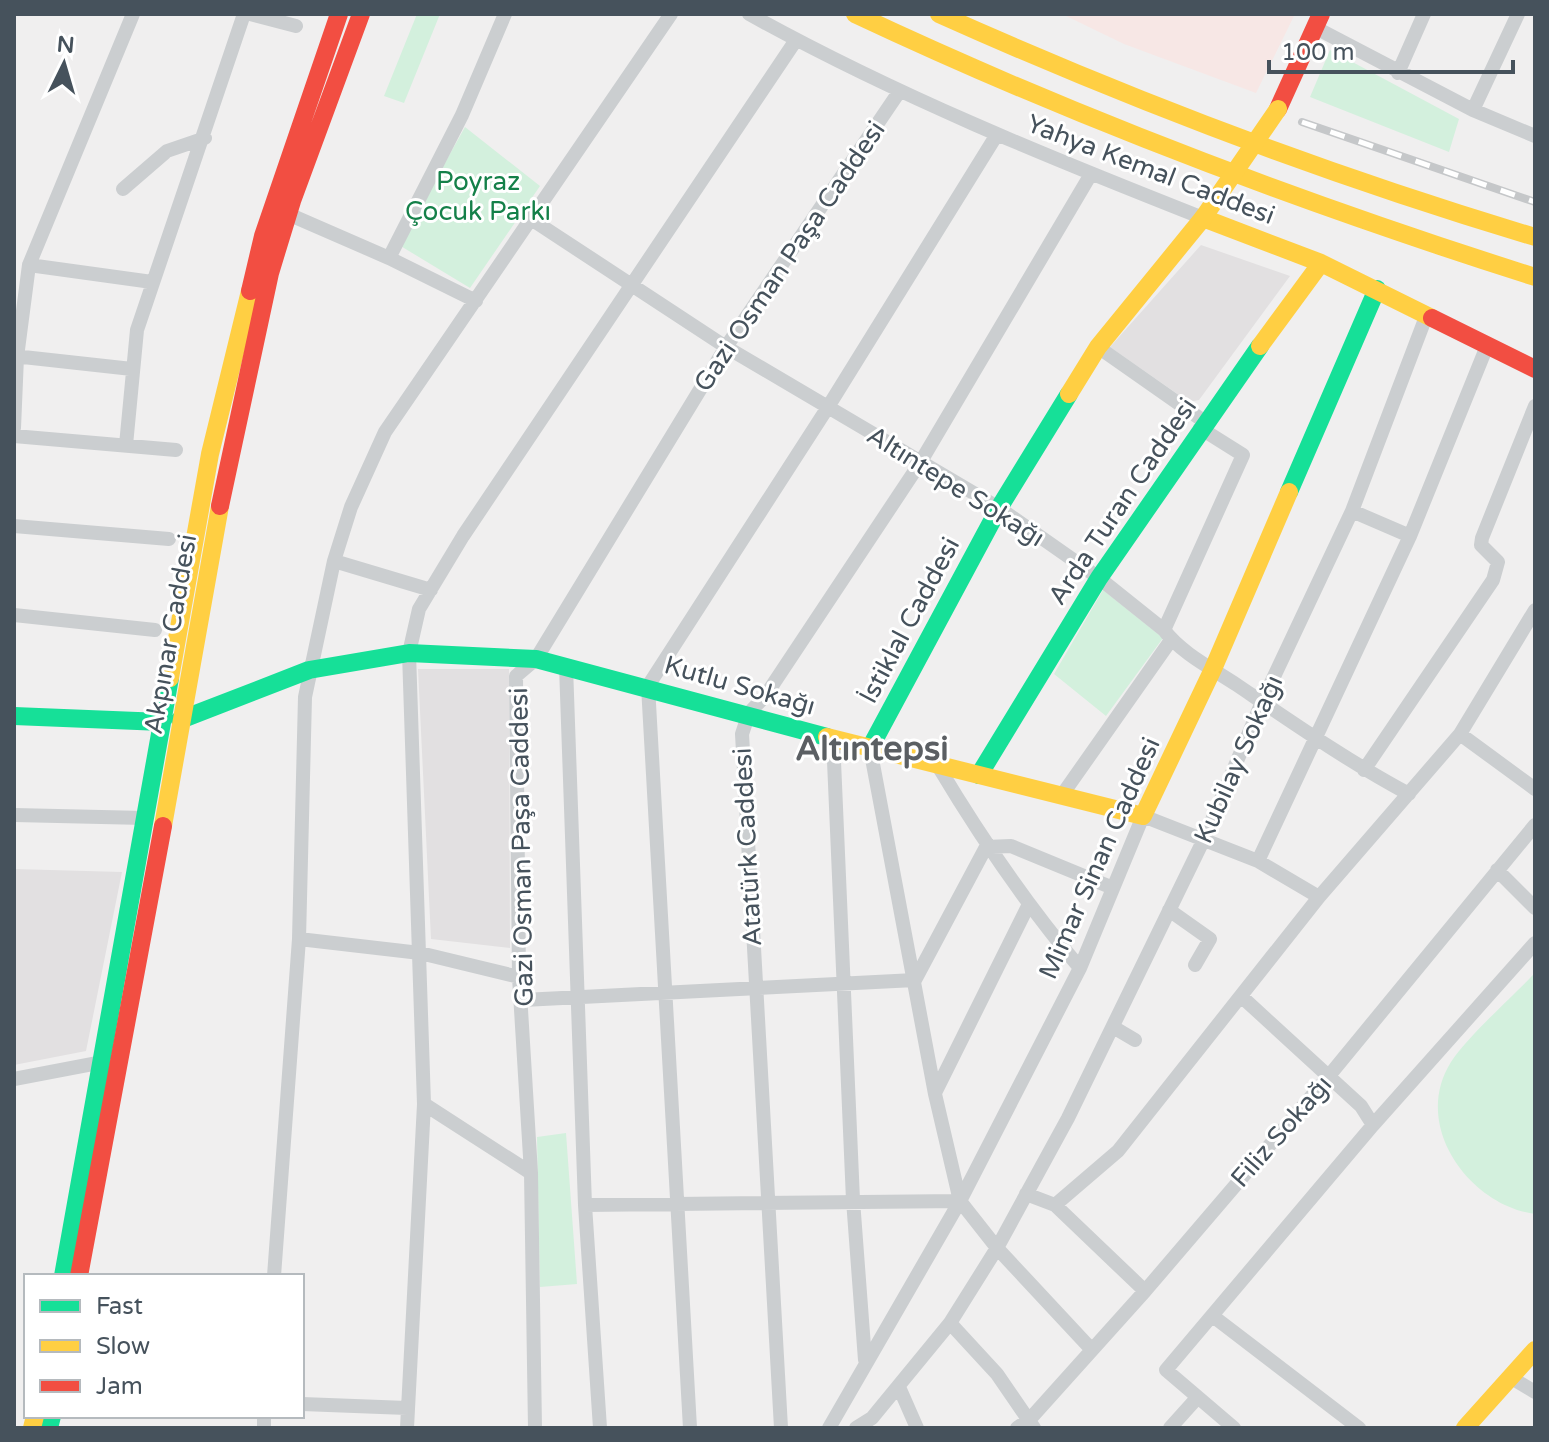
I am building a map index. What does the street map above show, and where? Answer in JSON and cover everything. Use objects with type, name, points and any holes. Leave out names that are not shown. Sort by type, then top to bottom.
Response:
[{"type":"main road","name":"Akpınar Caddesi","points":[[63,1274],[111,1061],[171,721],[210,454],[263,236],[339,14]]},
{"type":"main road","name":"Akpınar Caddesi","points":[[79,1274],[145,818],[202,593],[258,327],[288,214],[361,14]]},
{"type":"main road","points":[[855,14],[1012,86],[1186,159],[1360,221],[1535,277]]},
{"type":"main road","points":[[939,14],[1089,80],[1266,151],[1374,189],[1535,237]]},
{"type":"main road","name":"İstiklal Caddesi","points":[[870,748],[999,508],[1098,347],[1203,218],[1278,109],[1318,21]]},
{"type":"main road","name":"Yahya Kemal Caddesi","points":[[1203,218],[1321,263],[1535,369]]},
{"type":"main road","name":"Arda Turan Caddesi","points":[[979,775],[1099,578],[1203,425],[1321,263]]},
{"type":"main road","name":"Mimar Sinan Caddesi","points":[[1143,816],[1213,669],[1377,289]]},
{"type":"main road","name":"Kutlu Sokağı","points":[[171,721],[309,670],[409,653],[536,659],[648,686],[938,766],[1143,816]]},
{"type":"main road","points":[[14,716],[171,721]]},
{"type":"main road","points":[[1465,1428],[1535,1350]]},
{"type":"street","points":[[14,428],[15,357],[29,265],[133,14]]},
{"type":"street","points":[[126,445],[137,330],[205,138],[244,14]]},
{"type":"street","points":[[250,14],[296,26]]},
{"type":"street","points":[[389,258],[462,115],[505,14]]},
{"type":"street","points":[[274,1274],[299,939],[309,670],[334,561],[351,507],[385,432],[671,14]]},
{"type":"street","name":"Yahya Kemal Caddesi","points":[[749,14],[899,92],[996,136],[1203,218]]},
{"type":"street","points":[[1398,73],[1424,14]]},
{"type":"street","points":[[1473,110],[1518,14]]},
{"type":"street","points":[[1318,21],[1398,73],[1535,136]]},
{"type":"street","points":[[407,1428],[424,1104],[409,653],[419,609],[630,285],[796,40]]},
{"type":"street","name":"Gazi Osman Paşa Caddesi","points":[[535,1428],[531,1173],[523,1000],[519,977],[516,676],[536,659],[726,347],[899,92]]},
{"type":"street","points":[[690,1428],[648,686],[828,407],[996,136]]},
{"type":"street","points":[[123,189],[167,151],[205,138]]},
{"type":"street","name":"Atatürk Caddesi","points":[[781,1428],[766,1205],[742,734],[749,713],[766,695],[920,463],[1091,174]]},
{"type":"street","points":[[288,214],[389,258],[476,301]]},
{"type":"street","name":"Altıntepe Sokağı","points":[[531,219],[726,347],[999,508],[1099,578],[1213,669],[1364,770],[1409,794]]},
{"type":"street","points":[[29,265],[152,282]]},
{"type":"street","name":"Kubilay Sokağı","points":[[997,1248],[1113,1027],[1204,839],[1262,702],[1352,511],[1427,314]]},
{"type":"street","points":[[1258,861],[1410,536],[1487,346]]},
{"type":"street","points":[[1062,795],[1168,635],[1243,455],[1098,347]]},
{"type":"street","points":[[15,357],[132,369]]},
{"type":"street","points":[[1364,770],[1493,580],[1498,562],[1481,545],[1482,538],[1535,406]]},
{"type":"street","points":[[14,436],[176,450]]},
{"type":"street","points":[[1352,511],[1410,536]]},
{"type":"street","points":[[14,526],[169,539]]},
{"type":"street","points":[[334,561],[431,590]]},
{"type":"street","points":[[1055,1205],[1118,1151],[1319,897],[1460,734],[1535,610]]},
{"type":"street","points":[[14,615],[155,630]]},
{"type":"street","points":[[566,666],[585,1205],[600,1428]]},
{"type":"street","points":[[1460,734],[1535,789]]},
{"type":"street","points":[[833,738],[853,1200],[866,1361]]},
{"type":"street","points":[[870,748],[935,1094],[960,1201],[997,1248],[1092,1350]]},
{"type":"street","points":[[938,766],[986,847],[1028,906],[1080,968]]},
{"type":"street","points":[[14,815],[145,818]]},
{"type":"street","name":"Kutlu Sokağı","points":[[1143,816],[1258,861],[1319,897]]},
{"type":"street","name":"Mimar Sinan Caddesi","points":[[829,1428],[960,1201],[1080,968],[1143,816]]},
{"type":"street","name":"Filiz Sokağı","points":[[1017,1428],[1032,1424],[1328,1077],[1535,825]]},
{"type":"street","points":[[986,847],[1011,846],[1113,888]]},
{"type":"street","points":[[915,980],[986,847]]},
{"type":"street","points":[[1497,870],[1535,908]]},
{"type":"street","points":[[935,1094],[1028,906]]},
{"type":"street","points":[[1169,910],[1210,939],[1195,965]]},
{"type":"street","points":[[299,939],[420,953],[519,977]]},
{"type":"street","points":[[1234,1428],[1166,1370],[1214,1317],[1373,1125],[1535,943]]},
{"type":"street","points":[[523,1000],[915,980]]},
{"type":"street","points":[[1242,997],[1361,1106],[1373,1125]]},
{"type":"street","points":[[1113,1027],[1135,1040]]},
{"type":"street","points":[[14,1079],[111,1061]]},
{"type":"street","points":[[424,1104],[531,1173]]},
{"type":"street","points":[[1026,1194],[1055,1205],[1145,1291]]},
{"type":"street","points":[[585,1205],[678,1207],[853,1200],[960,1201]]},
{"type":"street","points":[[856,1428],[872,1418],[950,1323],[997,1248]]},
{"type":"street","points":[[1214,1317],[1359,1428]]},
{"type":"street","points":[[950,1323],[997,1374],[1032,1424]]},
{"type":"street","points":[[1510,1377],[1535,1392]]},
{"type":"street","points":[[899,1387],[917,1428]]},
{"type":"street","points":[[1170,1428],[1197,1398]]},
{"type":"street","points":[[304,1404],[407,1408]]},
{"type":"shaded area","points":[[1062,14],[1295,14],[1256,93],[1124,44]]},
{"type":"shaded area","points":[[1201,245],[1290,276],[1199,400],[1189,402],[1110,347]]},
{"type":"shaded area","points":[[418,669],[509,669],[510,948],[431,939]]},
{"type":"shaded area","points":[[14,869],[122,872],[86,1051],[14,1065]]},
{"type":"green space","points":[[417,14],[440,14],[404,103],[384,96]]},
{"type":"green space","points":[[1330,50],[1459,119],[1449,152],[1310,97]]},
{"type":"green space","name":"Poyraz Çocuk Parkı","points":[[465,127],[540,186],[470,288],[399,245]]},
{"type":"green space","points":[[1103,590],[1163,638],[1106,716],[1054,674]]},
{"type":"green space","points":[[1535,973],[1535,1214],[1511,1207],[1488,1195],[1469,1179],[1453,1158],[1443,1135],[1438,1111],[1440,1086],[1458,1052]]},
{"type":"green space","points":[[566,1133],[577,1284],[540,1287],[537,1137]]},
{"type":"railway","points":[[1302,122],[1535,202]]},
{"type":"traffic: fast","points":[[1289,492],[1377,289]]},
{"type":"traffic: fast","points":[[979,775],[1099,578],[1260,346]]},
{"type":"traffic: fast","points":[[870,748],[999,508],[1069,394]]},
{"type":"traffic: fast","points":[[180,720],[309,670],[409,653],[536,659],[827,737]]},
{"type":"traffic: fast","points":[[63,1274],[170,678]]},
{"type":"traffic: fast","points":[[14,716],[162,722]]},
{"type":"traffic: fast","points":[[49,1428],[52,1418]]},
{"type":"traffic: slow","points":[[855,14],[1022,89],[1190,157],[1535,277]]},
{"type":"traffic: slow","points":[[939,14],[1085,77],[1233,135],[1383,189],[1535,237]]},
{"type":"traffic: slow","points":[[1203,218],[1278,109]]},
{"type":"traffic: slow","points":[[1069,394],[1098,347],[1203,218],[1321,263],[1432,318]]},
{"type":"traffic: slow","points":[[1260,346],[1321,263]]},
{"type":"traffic: slow","points":[[170,678],[210,454],[250,291]]},
{"type":"traffic: slow","points":[[827,737],[1143,816],[1213,669],[1289,492]]},
{"type":"traffic: slow","points":[[163,826],[220,506]]},
{"type":"traffic: slow","points":[[1465,1428],[1535,1350]]},
{"type":"traffic: slow","points":[[32,1428],[34,1418]]},
{"type":"traffic: jam","points":[[250,291],[263,236],[339,14]]},
{"type":"traffic: jam","points":[[220,506],[270,273],[292,201],[361,14]]},
{"type":"traffic: jam","points":[[1278,109],[1321,14]]},
{"type":"traffic: jam","points":[[1432,318],[1535,369]]},
{"type":"traffic: jam","points":[[79,1274],[163,826]]},
{"type":"district","name":"Altıntepsi","points":[[872,748]]}]
